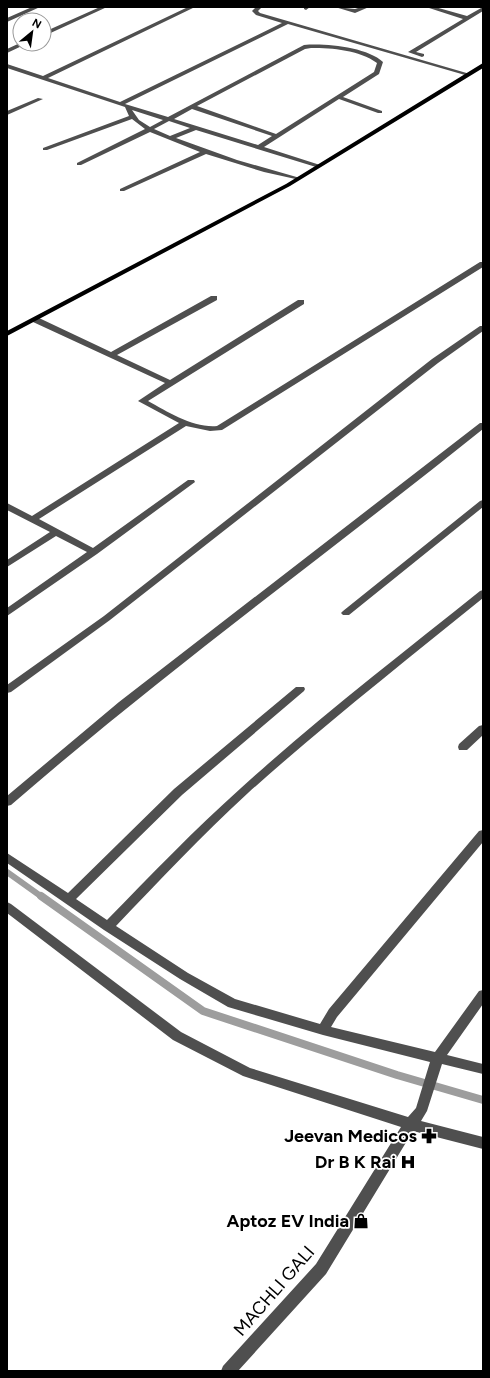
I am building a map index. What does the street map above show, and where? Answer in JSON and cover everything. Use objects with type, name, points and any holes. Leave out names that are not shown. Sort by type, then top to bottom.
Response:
[{"type":"main road","points":[[7,334],[36,320],[298,179],[483,65]]},
{"type":"street","points":[[7,20],[37,7]]},
{"type":"street","points":[[52,30],[104,7]]},
{"type":"street","points":[[43,78],[192,7]]},
{"type":"street","points":[[259,7],[255,10],[255,12],[467,74]]},
{"type":"street","points":[[338,7],[355,11],[366,7]]},
{"type":"street","points":[[429,7],[466,18]]},
{"type":"street","points":[[443,11],[450,7]]},
{"type":"street","points":[[475,70],[411,52],[483,9]]},
{"type":"street","points":[[120,104],[288,22]]},
{"type":"street","points":[[79,164],[193,107],[297,51],[310,46],[338,48],[373,57],[380,62],[380,68],[377,73],[258,148]]},
{"type":"street","points":[[7,66],[120,104],[318,166]]},
{"type":"street","points":[[338,97],[380,112]]},
{"type":"street","points":[[7,113],[40,99]]},
{"type":"street","points":[[127,106],[133,117],[150,129],[170,138],[235,163],[298,179]]},
{"type":"street","points":[[193,107],[276,136]]},
{"type":"street","points":[[45,150],[133,117]]},
{"type":"street","points":[[170,138],[195,128]]},
{"type":"street","points":[[122,190],[204,152]]},
{"type":"street","points":[[301,302],[142,401],[186,422],[208,429],[219,428],[483,264]]},
{"type":"street","points":[[112,355],[214,298]]},
{"type":"street","points":[[36,320],[170,383]]},
{"type":"street","points":[[7,690],[107,618],[435,361],[483,328]]},
{"type":"street","points":[[32,520],[186,422]]},
{"type":"street","points":[[7,802],[51,763],[231,620],[483,426]]},
{"type":"street","points":[[7,613],[191,482]]},
{"type":"street","points":[[346,612],[483,503]]},
{"type":"street","points":[[7,506],[94,552]]},
{"type":"street","points":[[7,564],[56,532]]},
{"type":"street","points":[[108,927],[200,833],[250,786],[285,755],[483,592]]},
{"type":"street","points":[[68,900],[178,792],[300,689]]},
{"type":"street","points":[[464,747],[483,729]]},
{"type":"street","points":[[323,1030],[333,1013],[483,834]]},
{"type":"street","points":[[7,857],[108,927],[184,976],[232,1003],[323,1030],[483,1068]]},
{"type":"street","points":[[7,907],[177,1036],[247,1072],[410,1124],[483,1142]]},
{"type":"street","points":[[438,1057],[483,995]]},
{"type":"street","name":"MACHLI GALI","points":[[228,1371],[321,1269],[410,1124],[421,1111],[438,1057]]},
{"type":"waterway","points":[[7,872],[42,897]]},
{"type":"waterway","points":[[41,896],[203,1011],[397,1075],[483,1100]]},
{"type":"place","name":"Jeevan Medicos","points":[[429,1136]]},
{"type":"place","name":"Dr B K Rai","points":[[408,1162]]},
{"type":"place","name":"Aptoz EV India","points":[[361,1221]]}]
